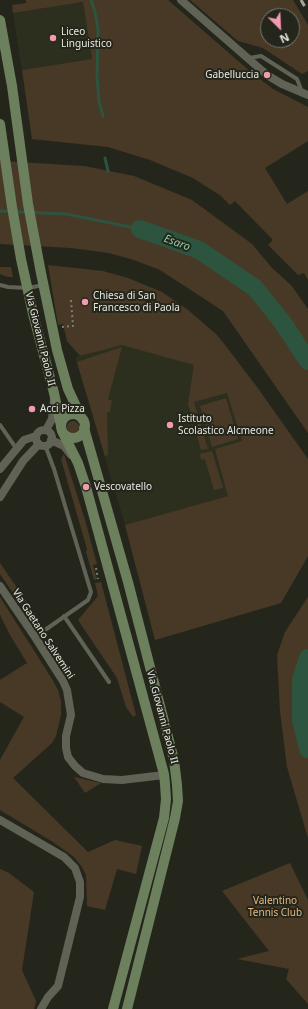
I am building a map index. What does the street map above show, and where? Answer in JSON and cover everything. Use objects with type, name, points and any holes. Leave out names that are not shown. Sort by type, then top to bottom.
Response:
[{"type":"street","points":[[181,0],[267,75],[282,84],[305,94]]},
{"type":"street","name":"Via Giovanni Paolo II","points":[[0,20],[12,86],[28,204],[57,350],[66,382],[83,423],[128,582],[174,760],[178,785],[178,801],[175,818],[126,1009]]},
{"type":"street","name":"Via Giovanni Paolo II","points":[[0,124],[12,207],[25,276],[62,429],[78,463],[164,775],[166,799],[164,818],[114,1009]]},
{"type":"street","points":[[46,430],[52,419],[54,393]]},
{"type":"street","points":[[69,415],[76,415],[83,423],[80,434],[74,438],[69,437],[62,429],[63,419],[69,415]]},
{"type":"street","points":[[0,469],[24,440],[36,436],[39,431],[46,430]]},
{"type":"street","points":[[0,497],[23,460],[45,443],[51,435],[46,430]]},
{"type":"street","points":[[36,436],[36,440],[64,446],[78,463]]},
{"type":"street","name":"Via Gaetano Salvemini","points":[[0,586],[63,680],[67,690],[71,715],[66,736],[66,748],[68,757],[75,766],[83,773],[103,779],[122,780],[164,775]]},
{"type":"street","points":[[0,820],[64,857],[75,868],[80,882],[80,897],[58,986],[48,997],[41,1009]]},
{"type":"lane","points":[[248,58],[261,56],[297,79],[305,94]]},
{"type":"lane","points":[[0,284],[8,287],[28,288],[43,285]]},
{"type":"lane","points":[[0,424],[16,448]]},
{"type":"lane","points":[[35,637],[88,600],[91,592],[45,443]]},
{"type":"lane","points":[[64,616],[109,682]]},
{"type":"path","points":[[61,327],[73,326],[71,300]]},
{"type":"path","points":[[96,568],[98,579]]},
{"type":"shaded area","name":"Liceo Linguistico","points":[[83,2],[92,59],[22,70],[13,13]]},
{"type":"shaded area","name":"Istituto Scolastico Alcmeone","points":[[174,332],[237,401],[253,448],[228,496],[125,525],[75,357],[93,353],[98,348]]},
{"type":"green space","points":[[26,0],[168,0],[252,73],[273,89],[308,107],[308,141],[265,168],[287,204],[308,191],[308,280],[304,273],[298,275],[268,245],[273,240],[235,201],[230,205],[221,196],[193,178],[150,160],[108,147],[32,139],[22,70],[92,59],[83,2],[13,13],[12,5],[26,3]]},
{"type":"green space","points":[[190,0],[293,0],[298,8],[260,8],[260,47],[238,41]]},
{"type":"green space","points":[[300,12],[308,25],[308,71],[302,74],[263,48],[300,48]]},
{"type":"green space","points":[[0,161],[84,166],[134,176],[192,200],[252,244],[272,268],[291,285],[308,309],[308,433],[223,311],[160,270],[134,260],[109,253],[71,248],[0,244]]},
{"type":"green space","points":[[48,265],[103,271],[128,278],[162,292],[188,310],[222,341],[308,459],[308,556],[281,603],[155,640],[125,525],[228,496],[215,449],[242,441],[227,393],[194,402],[208,449],[201,450],[188,404],[194,365],[122,345],[80,356],[67,341],[63,324],[58,325]]},
{"type":"green space","points":[[0,267],[11,267],[13,277],[0,274]]},
{"type":"green space","points":[[122,347],[108,399],[112,401],[110,411],[107,413],[108,455],[105,456],[77,362]]},
{"type":"green space","points":[[226,398],[238,439],[212,447],[200,406]]},
{"type":"green space","points":[[73,421],[77,423],[79,427],[77,431],[73,433],[69,431],[67,427],[69,423]]},
{"type":"green space","points":[[212,451],[223,488],[214,490],[205,459],[201,460],[200,454]]},
{"type":"green space","points":[[64,454],[97,564],[93,565],[97,579],[94,580],[86,552],[87,549],[61,459]]},
{"type":"green space","points":[[0,563],[42,624],[36,627],[0,574]]},
{"type":"green space","points":[[101,582],[136,715],[133,717],[126,707],[117,678],[78,620],[98,596],[95,583]]},
{"type":"green space","points":[[0,597],[52,679],[58,690],[61,701],[61,715],[56,736],[52,743],[13,778],[88,852],[115,840],[142,846],[136,874],[117,869],[105,910],[87,906],[86,875],[74,857],[53,842],[0,810],[0,760],[24,717],[0,702],[0,680],[27,663],[0,615]]},
{"type":"green space","points":[[308,597],[308,838],[287,767],[280,711],[277,655],[285,632]]},
{"type":"green space","points":[[74,777],[101,783],[85,793]]},
{"type":"green space","name":"Valentino Tennis Club","points":[[290,863],[308,900],[308,1004],[286,979],[289,969],[237,959],[269,951],[222,891]]},
{"type":"green space","points":[[0,869],[9,873],[34,892],[22,970],[36,1001],[34,1009],[0,1009]]},
{"type":"waterway","points":[[91,0],[98,29],[97,76],[99,102],[103,116]]},
{"type":"waterway","points":[[105,158],[108,171]]},
{"type":"waterway","name":"Esaro","points":[[0,211],[66,214],[140,229]]},
{"type":"waterway","name":"Esaro","points":[[140,229],[199,250],[255,288],[283,323],[308,361]]},
{"type":"waterway","name":"Esaro","points":[[308,658],[301,680],[301,720],[308,749]]},
{"type":"railway","points":[[301,0],[308,12]]},
{"type":"place","name":"Liceo Linguistico","points":[[53,38]]},
{"type":"place","name":"Gabelluccia","points":[[267,75]]},
{"type":"place","name":"Chiesa di San Francesco di Paola","points":[[85,302]]},
{"type":"place","name":"Acci Pizza","points":[[32,409]]},
{"type":"place","name":"Istituto Scolastico Alcmeone","points":[[170,425]]},
{"type":"place","name":"Vescovatello","points":[[86,487]]}]
